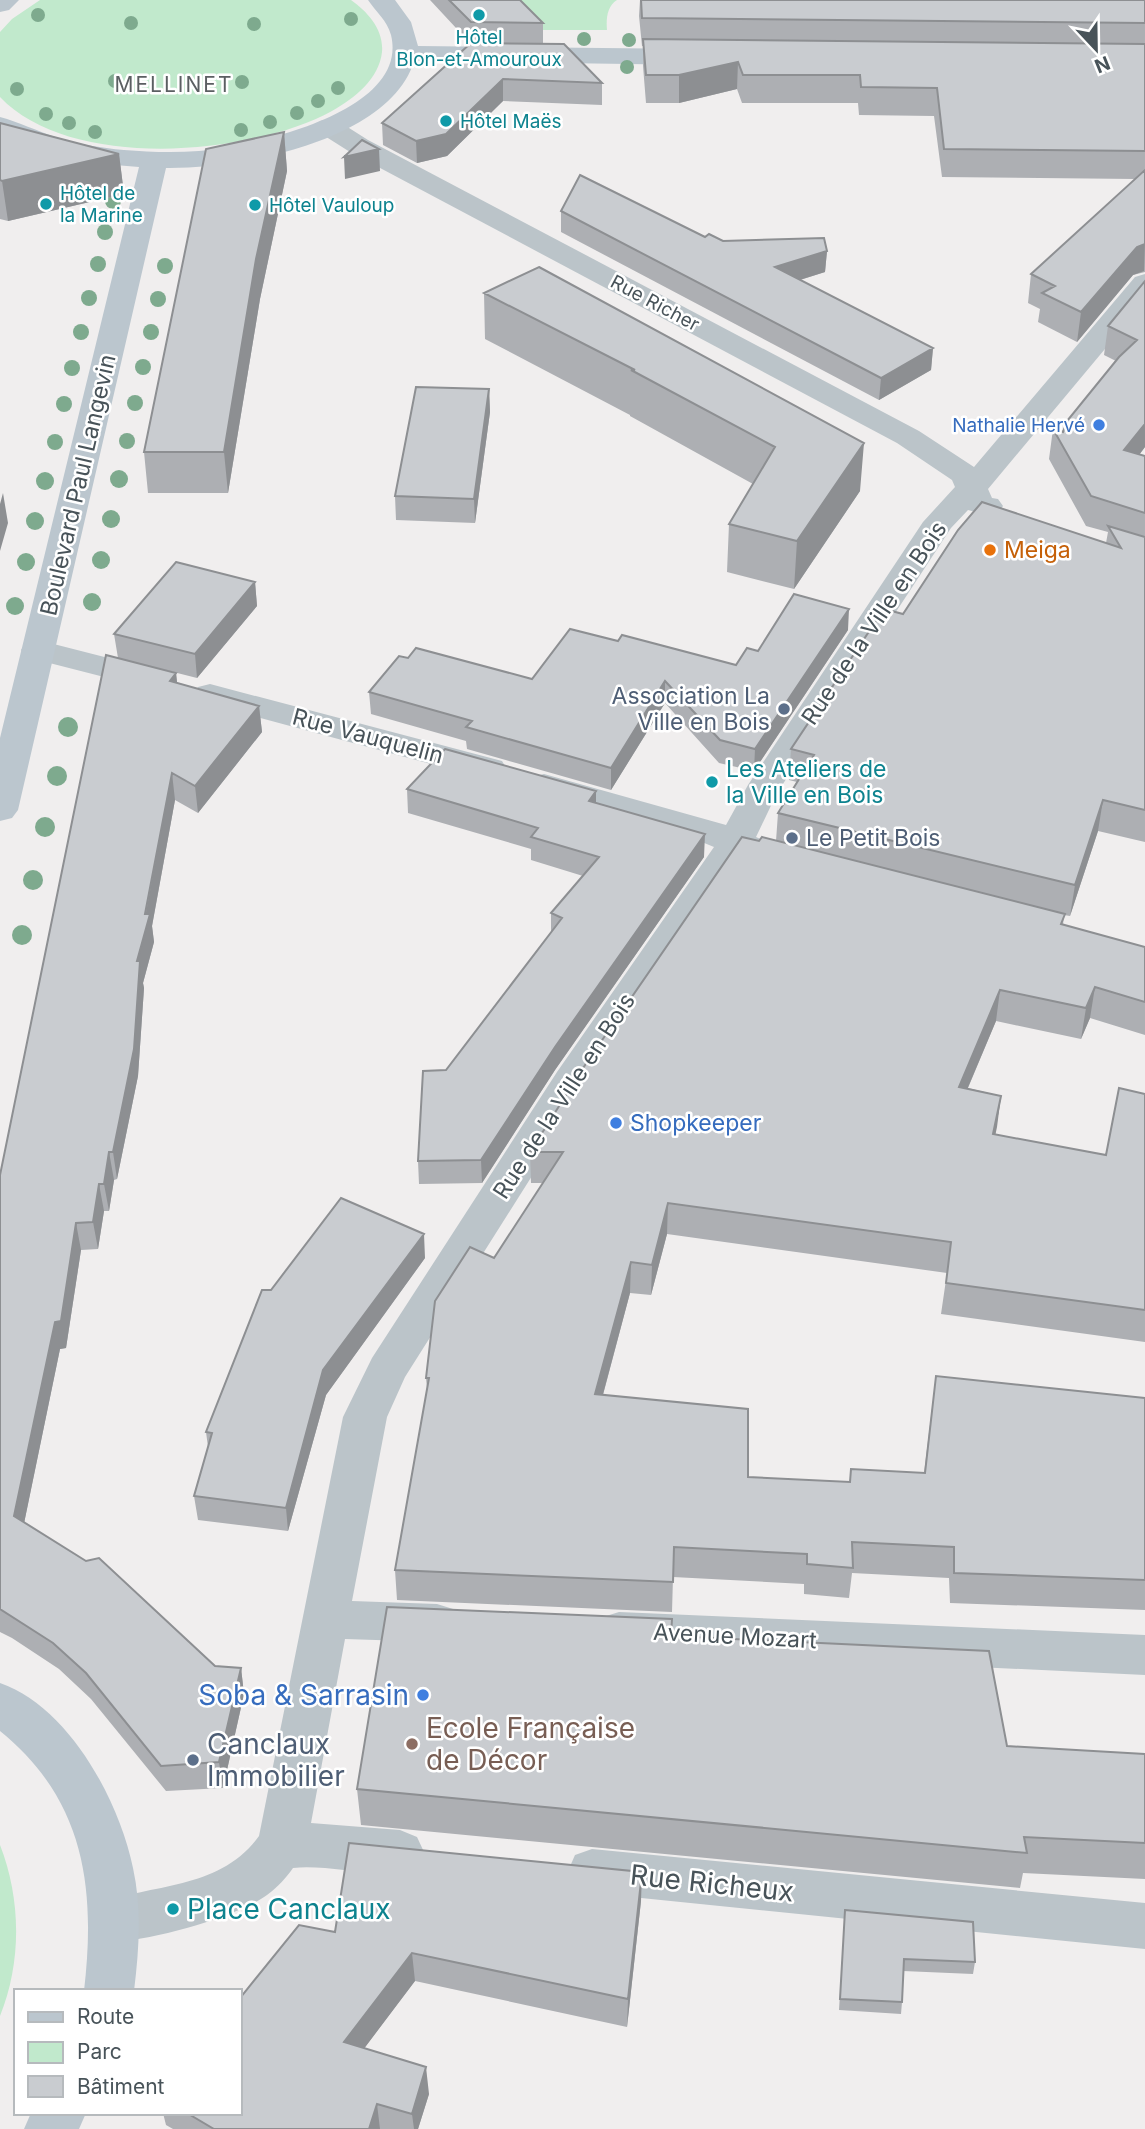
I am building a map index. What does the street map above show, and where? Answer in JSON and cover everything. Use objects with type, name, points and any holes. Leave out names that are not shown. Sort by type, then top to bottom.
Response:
[{"type":"street","points":[[0,5],[7,0]]},
{"type":"street","points":[[0,125],[29,138],[75,151],[155,160],[234,154],[300,139],[329,127],[372,102],[398,75],[405,53],[404,34],[395,17],[380,0]]},
{"type":"street","points":[[405,53],[719,57]]},
{"type":"street","name":"Rue Richer","points":[[329,127],[359,146],[908,437],[965,475],[980,504],[1017,516]]},
{"type":"street","name":"Boulevard Paul Langevin","points":[[0,810],[155,160]]},
{"type":"street","name":"Rue de la Ville en Bois","points":[[116,1920],[222,1894],[259,1875],[280,1847],[365,1417],[387,1370],[571,1082],[736,842],[760,793],[939,522],[971,489],[1145,283]]},
{"type":"street","name":"Rue Vauquelin","points":[[38,650],[391,741],[705,830],[789,862]]},
{"type":"street","points":[[325,1619],[477,1625]]},
{"type":"street","name":"Avenue Mozart","points":[[574,1629],[1145,1654]]},
{"type":"street","points":[[0,1703],[46,1743],[68,1770],[85,1799],[109,1865],[116,1920],[109,1989]]},
{"type":"street","points":[[280,1847],[318,1844],[442,1856]]},
{"type":"street","name":"Rue Richeux","points":[[552,1867],[1145,1926]]},
{"type":"green space","points":[[40,0],[351,0],[374,22],[380,36],[382,52],[376,71],[357,94],[332,111],[297,126],[255,138],[209,146],[162,149],[114,146],[70,137],[31,121],[0,97],[0,32],[12,19]]},
{"type":"green space","points":[[500,0],[617,0],[608,13],[607,30],[529,30]]},
{"type":"green space","points":[[0,1845],[12,1887],[16,1930],[12,1974],[0,2016]]},
{"type":"building","points":[[449,0],[520,0],[543,23],[471,22]]},
{"type":"building","points":[[641,0],[1145,0],[1145,23],[642,18]]},
{"type":"building","points":[[643,39],[1145,44],[1145,151],[944,149],[937,88],[861,87],[860,75],[743,75],[738,62],[679,75],[646,75]]},
{"type":"building","points":[[471,43],[564,44],[602,83],[503,79],[446,134],[416,141],[382,123]]},
{"type":"building","points":[[0,123],[119,154],[2,181]]},
{"type":"building","points":[[284,132],[256,259],[224,452],[144,452],[206,149]]},
{"type":"building","points":[[362,140],[379,149],[344,157]]},
{"type":"building","points":[[1145,170],[1145,244],[1137,247],[1081,312],[1042,293],[1055,286],[1031,274]]},
{"type":"building","points":[[580,175],[705,237],[709,234],[723,241],[824,238],[827,251],[775,267],[933,348],[881,378],[561,211]]},
{"type":"building","points":[[539,267],[864,443],[797,541],[729,524],[775,447],[631,370],[635,370],[484,293]]},
{"type":"building","points":[[1145,281],[1145,424],[1124,450],[1145,456],[1145,513],[1091,496],[1053,429],[1063,432],[1067,421],[1119,357],[1137,340],[1108,326]]},
{"type":"building","points":[[416,387],[489,389],[474,499],[395,496]]},
{"type":"building","points":[[982,502],[1121,548],[1108,526],[1145,537],[1145,810],[1103,800],[1075,885],[778,813],[814,755],[791,749],[884,609],[903,614],[958,530]]},
{"type":"building","points":[[176,562],[255,582],[195,654],[114,634]]},
{"type":"building","points":[[794,594],[849,609],[755,749],[720,740],[665,681],[611,768],[466,727],[472,721],[369,692],[399,656],[408,658],[416,648],[532,679],[570,629],[618,641],[622,635],[736,665],[747,648],[758,651]]},
{"type":"building","points":[[106,655],[176,673],[170,681],[259,706],[195,786],[172,773],[145,914],[150,914],[137,961],[140,961],[134,1049],[113,1152],[109,1152],[104,1184],[99,1184],[93,1222],[76,1223],[61,1321],[55,1322],[14,1516],[86,1561],[99,1558],[215,1666],[241,1668],[219,1762],[161,1766],[86,1673],[53,1643],[0,1609],[0,1175]]},
{"type":"building","points":[[445,749],[596,791],[589,801],[705,834],[555,1047],[481,1160],[418,1161],[423,1071],[446,1070],[562,918],[551,913],[599,857],[531,837],[538,828],[407,789]]},
{"type":"building","points":[[742,837],[759,841],[762,837],[1065,914],[1061,924],[1145,947],[1145,1002],[1095,987],[1086,1008],[1000,990],[959,1087],[1001,1096],[993,1134],[1106,1155],[1119,1088],[1145,1094],[1145,1310],[946,1283],[951,1242],[668,1203],[652,1265],[631,1262],[595,1394],[748,1409],[748,1477],[850,1482],[851,1469],[925,1473],[936,1376],[1145,1398],[1145,1580],[954,1573],[954,1547],[852,1542],[853,1568],[807,1564],[807,1554],[674,1547],[673,1582],[395,1570],[429,1378],[426,1378],[435,1301],[470,1247],[494,1258],[563,1152],[530,1152],[587,1062]]},
{"type":"building","points":[[341,1198],[424,1234],[323,1370],[286,1508],[194,1496],[212,1433],[206,1432],[262,1290],[271,1290]]},
{"type":"building","points":[[387,1607],[672,1619],[671,1636],[989,1651],[1007,1746],[1145,1754],[1145,1843],[1024,1837],[1027,1853],[357,1789]]},
{"type":"building","points":[[349,1843],[642,1872],[628,1999],[412,1953],[344,2042],[426,2067],[412,2114],[377,2104],[369,2129],[214,2129],[190,2115],[242,2115],[242,1996],[299,1925],[335,1932]]},
{"type":"building","points":[[845,1910],[973,1922],[975,1962],[904,1959],[902,2002],[840,1999]]},
{"type":"place","name":"Hôtel Blon-et-Amouroux","points":[[479,15]]},
{"type":"place","name":"Hôtel Maës","points":[[446,121]]},
{"type":"place","name":"Hôtel de la Marine","points":[[46,204]]},
{"type":"place","name":"Hôtel Vauloup","points":[[255,205]]},
{"type":"place","name":"Nathalie Hervé","points":[[1099,425]]},
{"type":"place","name":"Meiga","points":[[990,550]]},
{"type":"place","name":"Association La Ville en Bois","points":[[784,709]]},
{"type":"place","name":"Les Ateliers de la Ville en Bois","points":[[712,782]]},
{"type":"place","name":"Le Petit Bois","points":[[792,838]]},
{"type":"place","name":"Shopkeeper","points":[[616,1123]]},
{"type":"place","name":"Soba & Sarrasin","points":[[423,1695]]},
{"type":"place","name":"Ecole Française de Décor","points":[[412,1744]]},
{"type":"place","name":"Canclaux Immobilier","points":[[193,1760]]},
{"type":"place","name":"Place Canclaux","points":[[173,1909]]},
{"type":"district","name":"MELLINET","points":[[174,84]]}]
